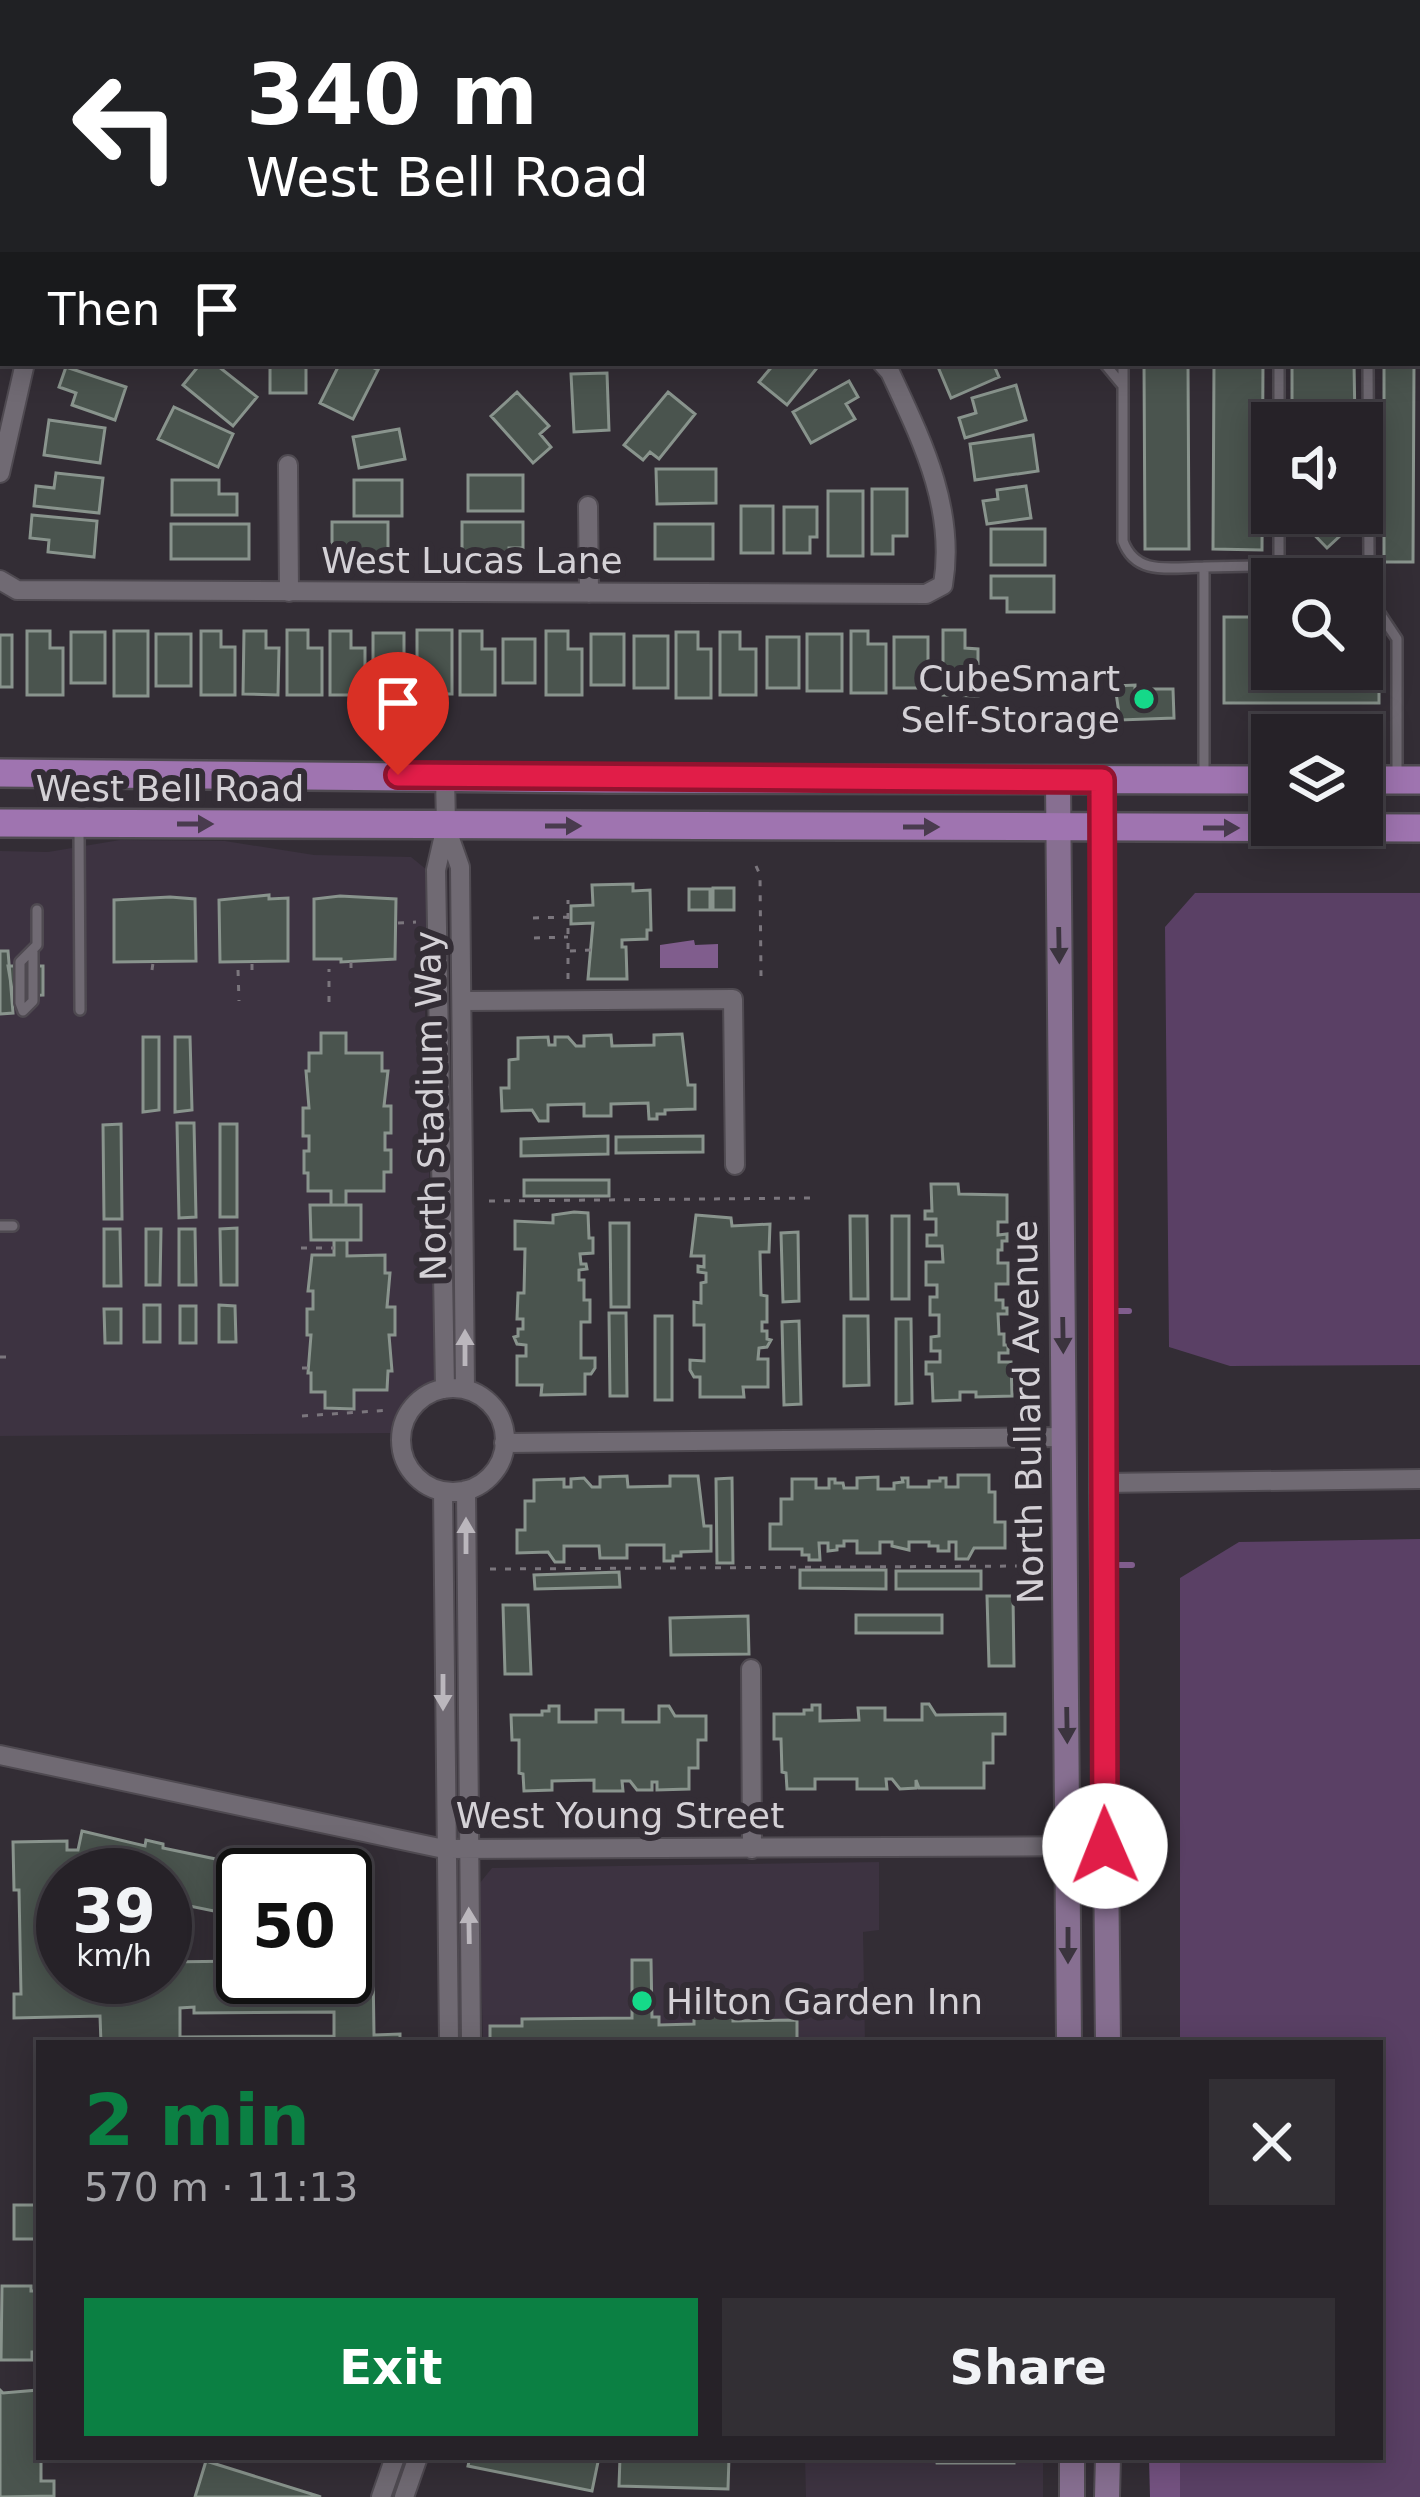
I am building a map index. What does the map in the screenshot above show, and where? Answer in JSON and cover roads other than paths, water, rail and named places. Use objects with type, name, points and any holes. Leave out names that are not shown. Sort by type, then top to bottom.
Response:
[{"type":"main road","name":"West Bell Road","points":[[0,772],[1251,780]]},
{"type":"main road","name":"North Bullard Avenue","points":[[1102,780],[1108,2040]]},
{"type":"main road","name":"North Bullard Avenue","points":[[1058,781],[1069,2040]]},
{"type":"main road","name":"West Bell Road","points":[[0,823],[1420,828]]},
{"type":"main road","points":[[1072,2460],[1072,2497]]},
{"type":"main road","points":[[1107,2497],[1108,2460]]},
{"type":"street","points":[[0,472],[2,447],[24,366]]},
{"type":"street","name":"West Lucas Lane","points":[[0,580],[17,590],[926,594],[943,585],[946,531],[933,465],[885,366]]},
{"type":"street","points":[[288,465],[289,592]]},
{"type":"street","points":[[588,506],[589,593]]},
{"type":"street","name":"North Stadium Way","points":[[445,775],[446,826],[436,870],[455,1389]]},
{"type":"street","name":"North Stadium Way","points":[[446,826],[460,867],[463,1001],[455,1389]]},
{"type":"street","points":[[463,1001],[733,999],[735,1165]]},
{"type":"street","points":[[455,1389],[493,1407],[502,1422],[504,1442],[494,1472],[482,1484],[443,1491],[415,1475],[405,1462],[401,1433],[411,1408],[421,1399],[455,1389]]},
{"type":"street","points":[[504,1442],[1064,1437]]},
{"type":"street","points":[[1102,1483],[1420,1479]]},
{"type":"street","points":[[466,1490],[471,2040]]},
{"type":"street","points":[[443,1491],[449,2040]]},
{"type":"street","points":[[751,1669],[752,1849]]},
{"type":"street","name":"West Young Street","points":[[0,1755],[444,1849],[1105,1846]]},
{"type":"street","points":[[381,2497],[394,2460]]},
{"type":"street","points":[[404,2497],[417,2460]]},
{"type":"lane","points":[[1107,366],[1124,386]]},
{"type":"lane","points":[[1123,366],[1124,541],[1128,554],[1150,568],[1251,566]]},
{"type":"lane","points":[[1279,366],[1279,402]]},
{"type":"lane","points":[[1368,366],[1369,558]]},
{"type":"lane","points":[[1204,567],[1204,780]]},
{"type":"lane","points":[[1383,618],[1397,639],[1408,780]]},
{"type":"lane","points":[[79,824],[80,1010]]},
{"type":"lane","points":[[23,1011],[20,962],[37,946],[38,910]]},
{"type":"lane","points":[[0,1226],[13,1226]]},
{"type":"waterway","points":[[1117,1311],[1129,1311]]},
{"type":"waterway","points":[[1120,1565],[1132,1565]]},
{"type":"waterway","points":[[1122,1870],[1134,1870]]},
{"type":"place","name":"CubeSmart Self-Storage","points":[[1144,699]]},
{"type":"place","name":"Hilton Garden Inn","points":[[642,2001]]}]
